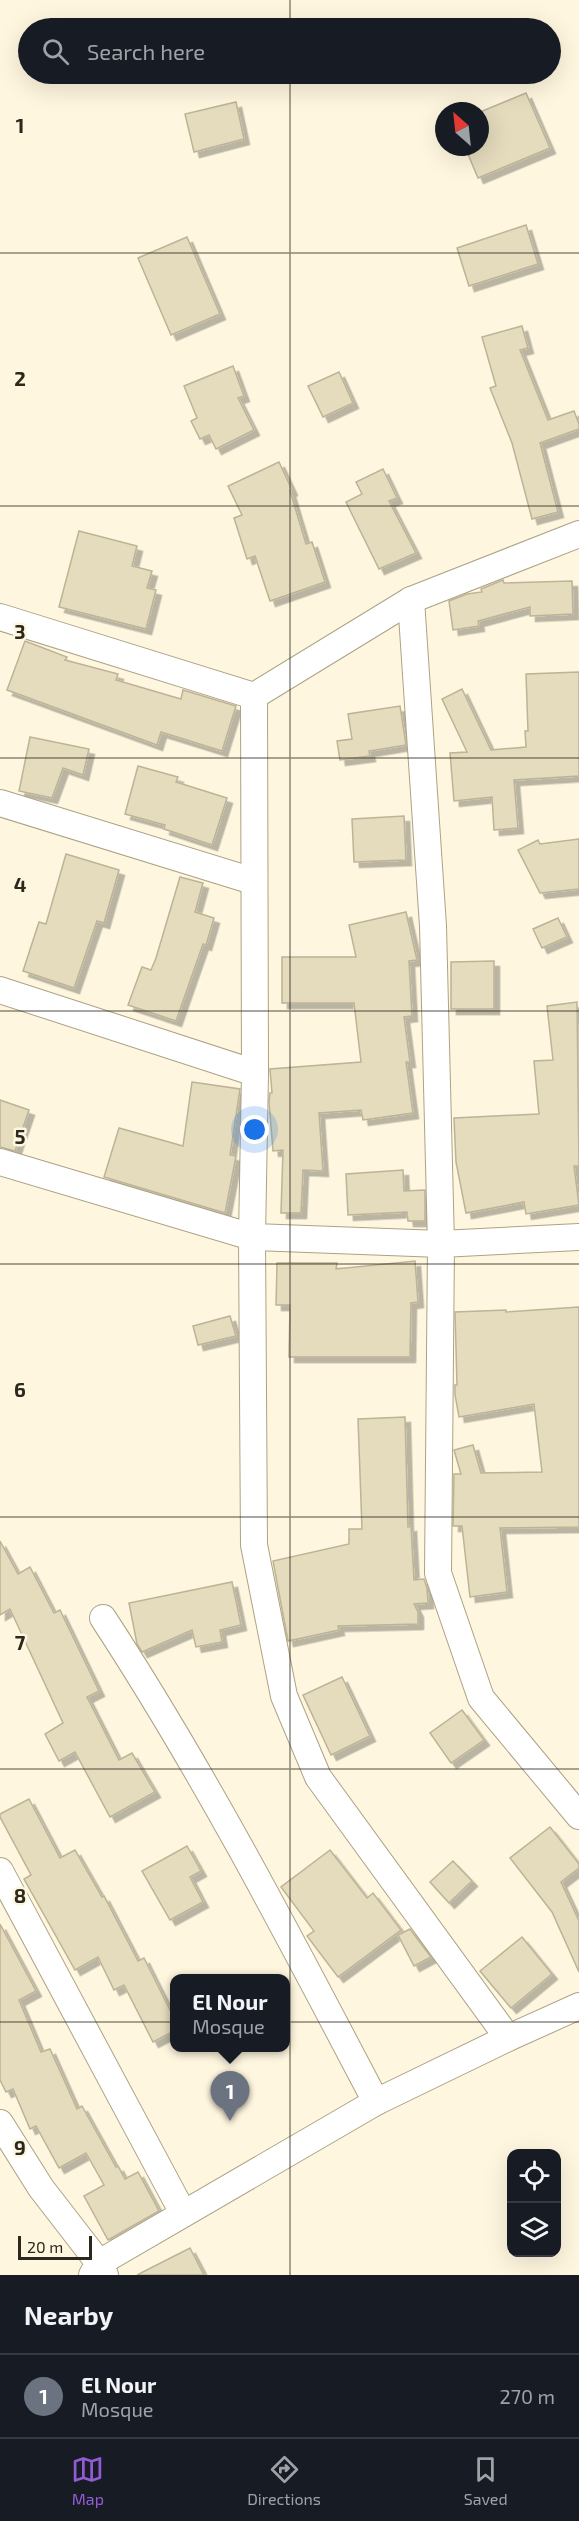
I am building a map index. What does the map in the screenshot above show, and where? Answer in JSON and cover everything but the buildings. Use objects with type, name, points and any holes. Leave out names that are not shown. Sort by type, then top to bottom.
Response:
[{"type":"street","points":[[0,617],[254,696],[411,600],[579,534]]},
{"type":"street","points":[[411,600],[433,926],[441,1244],[438,1573],[481,1698],[579,1816]]},
{"type":"street","points":[[254,696],[255,1072],[252,1237],[254,1545],[284,1696],[318,1777],[508,2038]]},
{"type":"street","points":[[0,803],[253,881]]},
{"type":"street","points":[[0,990],[255,1072]]},
{"type":"street","points":[[0,1162],[252,1237],[441,1244],[579,1237]]},
{"type":"street","points":[[104,1618],[250,1863],[376,2102]]},
{"type":"street","points":[[0,1871],[183,2213]]},
{"type":"street","points":[[0,2123],[41,2188],[99,2271],[183,2213],[376,2102],[579,2006]]},
{"type":"place","name":"El Nour","points":[[230,2121]]}]
